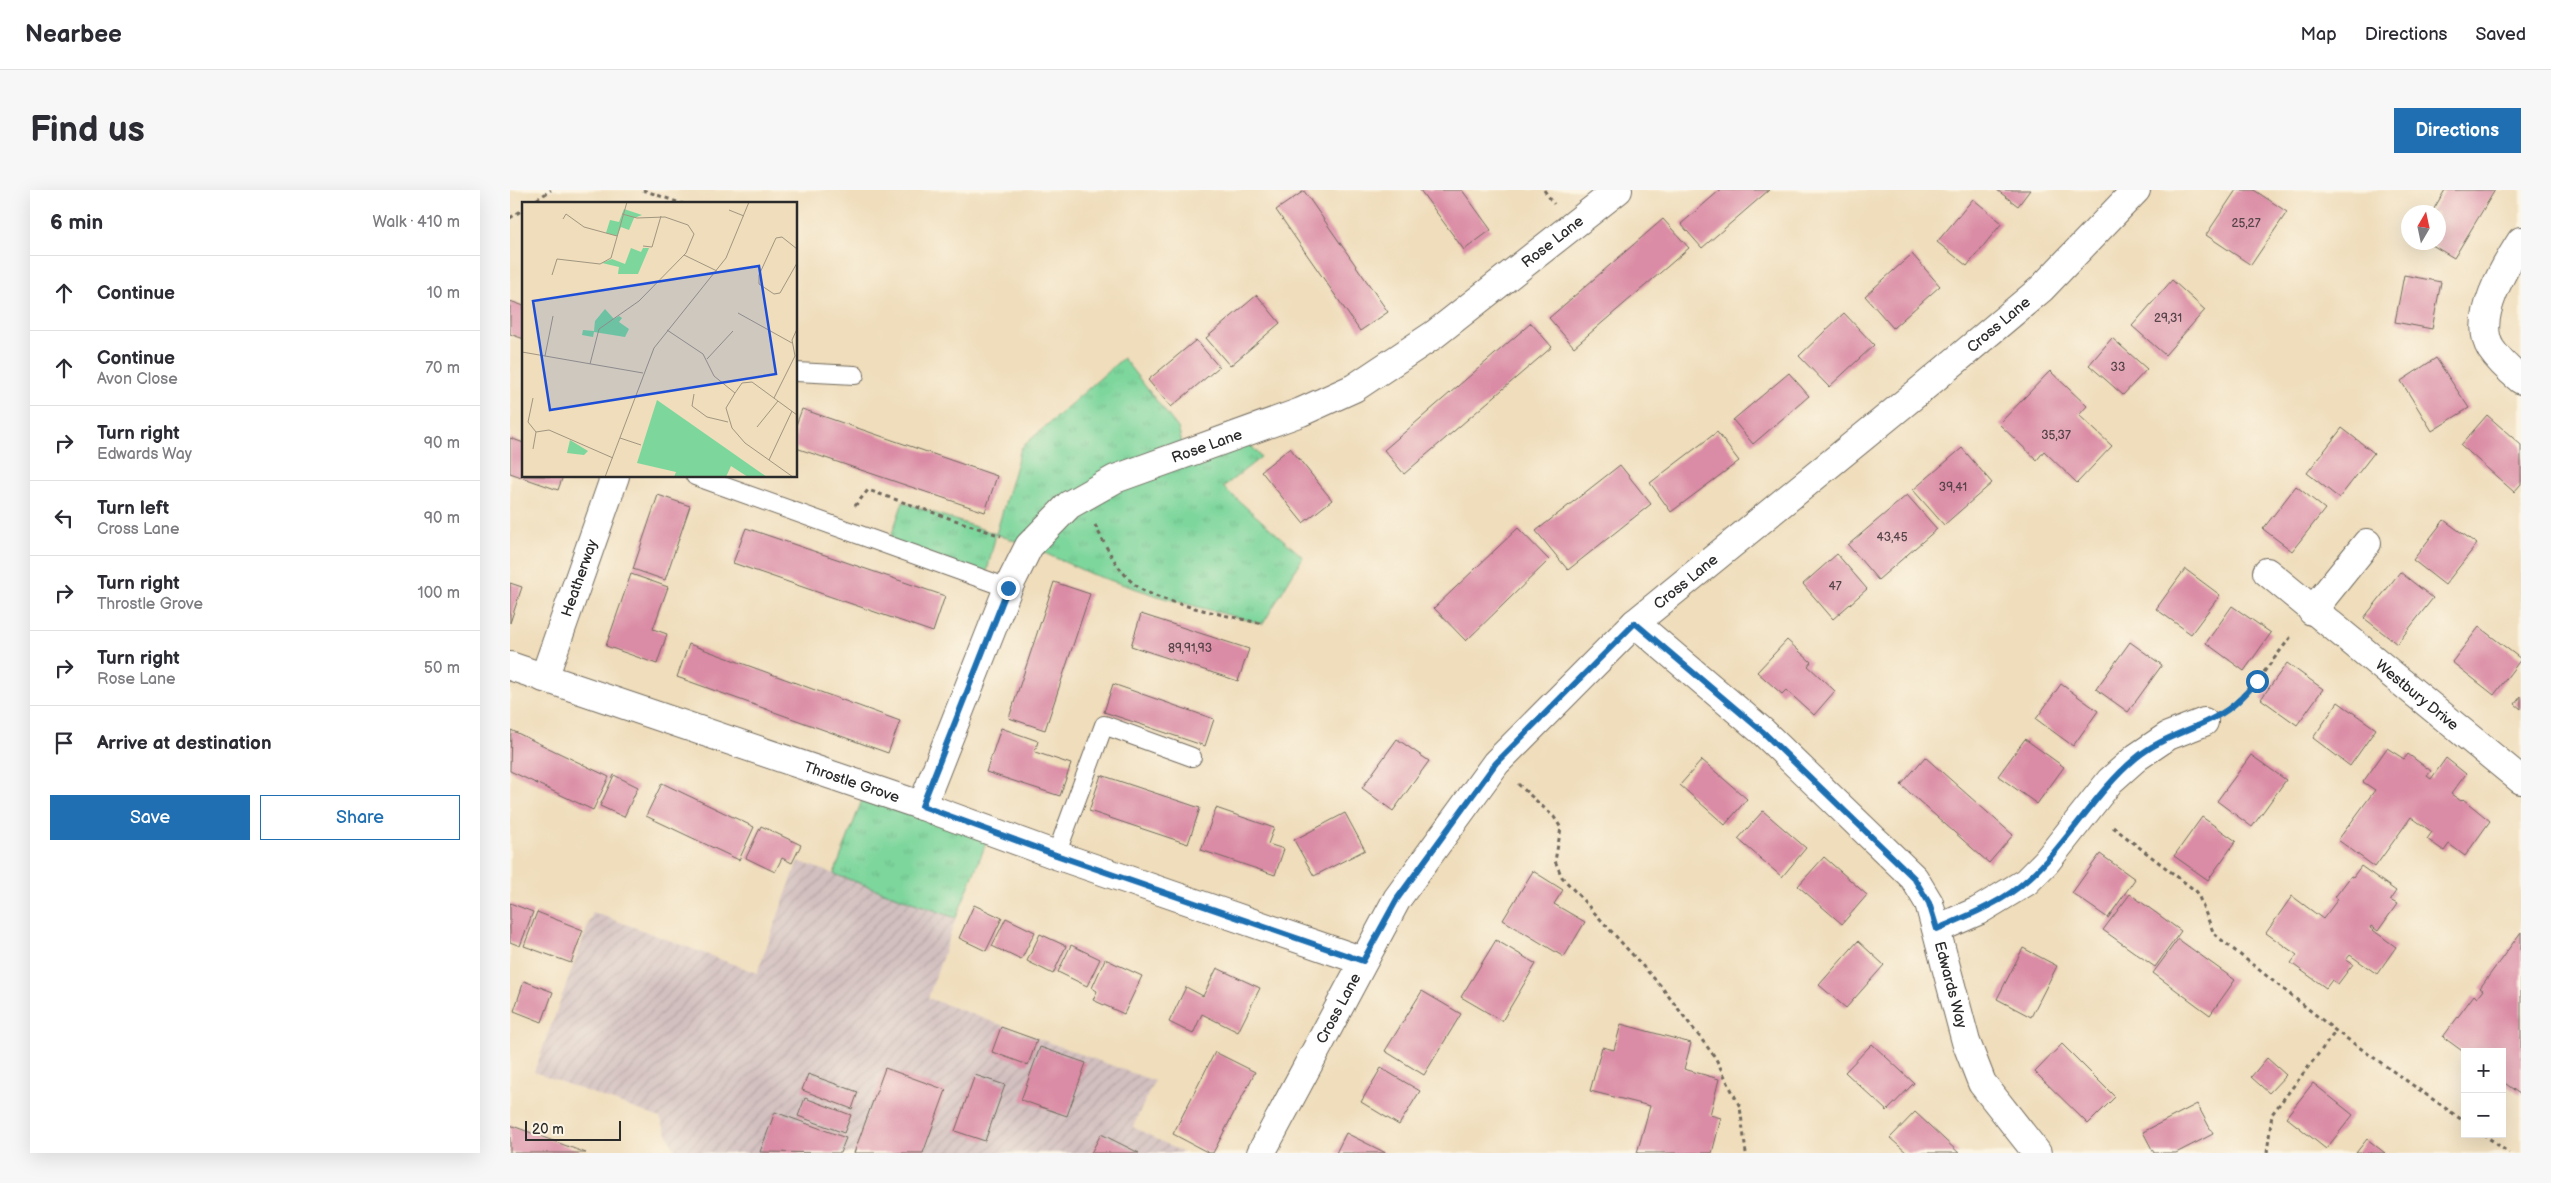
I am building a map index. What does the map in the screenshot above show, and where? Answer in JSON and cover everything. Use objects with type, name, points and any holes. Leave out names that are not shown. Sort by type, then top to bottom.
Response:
[{"type":"street","name":"Rose Lane","points":[[922,806],[1008,588],[1029,546],[1049,523],[1082,497],[1115,479],[1301,412],[1354,388],[1435,334],[1618,190]]},
{"type":"street","name":"Cross Lane","points":[[1261,1153],[1397,899],[1496,763],[1635,623],[1918,393],[2041,288],[2136,190]]},
{"type":"street","points":[[2521,241],[2502,270],[2489,301],[2487,329],[2490,348],[2509,370],[2521,380]]},
{"type":"street","name":"Heatherway","points":[[544,678],[614,478]]},
{"type":"street","points":[[2312,611],[2367,543]]},
{"type":"street","name":"Westbury Drive","points":[[2267,572],[2312,611],[2521,780]]},
{"type":"street","name":"Edwards Way","points":[[1635,623],[1763,732],[1914,878],[1929,903],[1966,1042],[1982,1083],[2037,1153]]},
{"type":"street","name":"Throstle Grove","points":[[510,666],[922,806],[1056,855],[1363,961]]},
{"type":"street","points":[[1937,929],[1978,911],[2026,882],[2046,862],[2110,781],[2137,757],[2168,736],[2204,722]]},
{"type":"lane","points":[[798,372],[855,375]]},
{"type":"lane","points":[[700,478],[1008,588]]},
{"type":"lane","points":[[1056,855],[1104,725],[1192,757]]},
{"type":"path","points":[[533,202],[551,190]]},
{"type":"path","points":[[643,190],[676,202]]},
{"type":"path","points":[[510,218],[522,210]]},
{"type":"path","points":[[837,528],[868,490],[1029,546]]},
{"type":"path","points":[[1082,497],[1111,555],[1125,575],[1139,588],[1164,598],[1263,624]]},
{"type":"path","points":[[2204,722],[2238,702],[2312,611]]},
{"type":"path","points":[[1496,763],[1554,817],[1561,828],[1555,861],[1562,877],[1660,985],[1715,1057],[1740,1108],[1746,1153]]},
{"type":"path","points":[[2090,808],[2197,892],[2214,934],[2336,1031],[2461,1119]]},
{"type":"path","points":[[2267,1153],[2272,1114],[2336,1031]]},
{"type":"path","points":[[2488,1138],[2509,1153]]},
{"type":"shaded area","points":[[798,861],[956,918],[928,998],[1154,1081],[1133,1127],[1184,1153],[676,1153],[660,1118],[534,1072],[593,912],[757,973]]},
{"type":"green space","points":[[1123,358],[1178,428],[1185,454],[1241,434],[1261,457],[1223,487],[1303,557],[1263,624],[1164,598],[1091,574],[1029,546],[996,534],[1021,448]]},
{"type":"green space","points":[[903,502],[996,534],[985,580],[888,545]]},
{"type":"green space","points":[[867,787],[991,831],[956,918],[834,874]]},
{"type":"building","points":[[1420,190],[1462,190],[1491,230],[1464,250]]},
{"type":"building","points":[[1720,190],[1769,190],[1702,248],[1681,224]]},
{"type":"building","points":[[1997,190],[2030,190],[2018,206]]},
{"type":"building","points":[[2236,190],[2254,190],[2287,212],[2251,265],[2206,235]]},
{"type":"building","points":[[2445,190],[2495,190],[2454,258],[2440,250],[2446,250],[2446,205],[2436,205]]},
{"type":"building","points":[[1304,191],[1388,312],[1360,331],[1276,210]]},
{"type":"building","points":[[1973,199],[2002,223],[1967,266],[1937,242]]},
{"type":"building","points":[[1663,219],[1689,248],[1574,347],[1549,318]]},
{"type":"building","points":[[1912,254],[1940,286],[1893,328],[1865,296]]},
{"type":"building","points":[[2404,275],[2441,282],[2432,329],[2395,322]]},
{"type":"building","points":[[2172,280],[2205,310],[2165,355],[2132,326]]},
{"type":"building","points":[[1257,295],[1280,323],[1230,366],[1206,338]]},
{"type":"building","points":[[510,301],[522,305],[522,338],[510,334]]},
{"type":"building","points":[[1844,313],[1874,345],[1829,387],[1799,356]]},
{"type":"building","points":[[1531,323],[1552,347],[1404,474],[1384,450]]},
{"type":"building","points":[[2112,338],[2147,369],[2123,395],[2089,365]]},
{"type":"building","points":[[1196,340],[1219,367],[1171,407],[1148,380]]},
{"type":"building","points":[[2436,358],[2469,408],[2432,431],[2401,381]]},
{"type":"building","points":[[2050,371],[2087,406],[2079,415],[2112,446],[2077,483],[2044,451],[2037,460],[1999,424]]},
{"type":"building","points":[[1789,373],[1809,396],[1753,444],[1733,420]]},
{"type":"building","points":[[802,409],[997,476],[985,512],[798,449],[798,420]]},
{"type":"building","points":[[2487,415],[2521,445],[2521,484],[2514,492],[2461,445]]},
{"type":"building","points":[[2342,428],[2374,453],[2339,498],[2307,473]]},
{"type":"building","points":[[1717,432],[1739,461],[1671,512],[1650,483]]},
{"type":"building","points":[[510,438],[522,442],[522,477],[510,473]]},
{"type":"building","points":[[1290,448],[1332,500],[1303,523],[1261,471]]},
{"type":"building","points":[[1962,448],[1992,483],[1944,525],[1913,490]]},
{"type":"building","points":[[1620,465],[1651,504],[1568,570],[1536,531]]},
{"type":"building","points":[[524,478],[562,478],[558,490]]},
{"type":"building","points":[[2296,486],[2325,509],[2292,551],[2263,529]]},
{"type":"building","points":[[658,495],[690,506],[665,580],[633,569]]},
{"type":"building","points":[[1907,495],[1937,529],[1878,580],[1848,545]]},
{"type":"building","points":[[2444,520],[2477,544],[2445,585],[2413,560]]},
{"type":"building","points":[[746,528],[945,596],[933,632],[733,563]]},
{"type":"building","points":[[1518,528],[1549,560],[1466,641],[1434,608]]},
{"type":"building","points":[[1837,554],[1867,589],[1833,619],[1803,584]]},
{"type":"building","points":[[2185,569],[2220,595],[2191,634],[2156,609]]},
{"type":"building","points":[[2400,572],[2433,598],[2397,644],[2364,618]]},
{"type":"building","points":[[631,574],[668,587],[653,629],[667,634],[657,664],[606,646]]},
{"type":"building","points":[[1054,582],[1090,594],[1045,730],[1009,718]]},
{"type":"building","points":[[510,583],[522,587],[510,623]]},
{"type":"building","points":[[2232,606],[2271,633],[2244,671],[2206,643]]},
{"type":"building","points":[[1141,614],[1249,649],[1238,681],[1131,646]]},
{"type":"building","points":[[2479,627],[2521,659],[2494,695],[2452,662]]},
{"type":"building","points":[[1787,640],[1811,662],[1808,666],[1835,691],[1814,715],[1786,690],[1782,694],[1757,672]]},
{"type":"building","points":[[2130,642],[2162,665],[2128,712],[2096,689]]},
{"type":"building","points":[[689,644],[900,721],[888,753],[677,677]]},
{"type":"building","points":[[2287,663],[2323,689],[2297,725],[2261,699]]},
{"type":"building","points":[[1113,684],[1214,719],[1205,746],[1104,712]]},
{"type":"building","points":[[2061,684],[2098,711],[2073,746],[2036,719]]},
{"type":"building","points":[[2521,696],[2521,709],[2515,704]]},
{"type":"building","points":[[2338,702],[2376,729],[2350,766],[2313,738]]},
{"type":"building","points":[[1001,728],[1038,741],[1035,752],[1071,764],[1060,796],[986,772]]},
{"type":"building","points":[[511,730],[609,777],[593,810],[510,771]]},
{"type":"building","points":[[1397,739],[1429,761],[1393,811],[1362,788]]},
{"type":"building","points":[[2025,739],[2064,767],[2037,804],[1998,776]]},
{"type":"building","points":[[2387,748],[2404,759],[2408,754],[2431,771],[2427,776],[2431,779],[2446,758],[2466,774],[2451,794],[2461,801],[2463,799],[2490,821],[2465,856],[2449,844],[2444,851],[2427,839],[2432,832],[2411,817],[2375,867],[2338,840],[2375,790],[2363,782]]},
{"type":"building","points":[[2251,755],[2286,780],[2252,827],[2217,801]]},
{"type":"building","points":[[1925,757],[2013,835],[1989,863],[1901,785]]},
{"type":"building","points":[[1702,760],[1747,799],[1725,825],[1680,785]]},
{"type":"building","points":[[614,775],[638,787],[624,817],[600,806]]},
{"type":"building","points":[[1101,775],[1200,808],[1188,844],[1089,811]]},
{"type":"building","points":[[662,783],[754,827],[739,860],[646,816]]},
{"type":"building","points":[[1216,808],[1274,828],[1268,844],[1284,849],[1275,875],[1201,850]]},
{"type":"building","points":[[1763,811],[1806,848],[1782,877],[1738,839]]},
{"type":"building","points":[[1345,813],[1365,850],[1314,876],[1294,840]]},
{"type":"building","points":[[2202,817],[2236,841],[2208,880],[2174,856]]},
{"type":"building","points":[[761,826],[801,845],[792,863],[782,858],[775,872],[746,858]]},
{"type":"building","points":[[2100,854],[2135,879],[2108,918],[2072,893]]},
{"type":"building","points":[[1824,857],[1867,895],[1842,924],[1798,886]]},
{"type":"building","points":[[2361,866],[2396,891],[2390,900],[2397,904],[2378,931],[2371,926],[2370,928],[2396,947],[2377,974],[2350,955],[2346,960],[2353,964],[2338,984],[2332,980],[2326,988],[2291,963],[2297,955],[2266,933],[2292,896],[2323,919],[2338,899],[2335,897]]},
{"type":"building","points":[[1533,871],[1563,890],[1554,904],[1585,922],[1564,957],[1503,920]]},
{"type":"building","points":[[2130,894],[2181,931],[2155,967],[2103,930]]},
{"type":"building","points":[[510,903],[533,912],[520,946],[510,942]]},
{"type":"building","points":[[974,905],[1002,918],[986,951],[959,938]]},
{"type":"building","points":[[537,912],[583,930],[571,963],[524,946]]},
{"type":"building","points":[[1006,918],[1035,932],[1021,960],[992,946]]},
{"type":"building","points":[[2521,932],[2521,1095],[2506,1084],[2506,1048],[2461,1048],[2461,1050],[2443,1037],[2474,995],[2477,998],[2483,990],[2480,988]]},
{"type":"building","points":[[1040,934],[1066,946],[1053,974],[1027,961]]},
{"type":"building","points":[[2178,939],[2235,980],[2210,1015],[2153,973]]},
{"type":"building","points":[[1496,940],[1536,964],[1502,1021],[1461,997]]},
{"type":"building","points":[[1858,941],[1884,965],[1846,1008],[1819,985]]},
{"type":"building","points":[[1071,945],[1100,959],[1087,986],[1058,972]]},
{"type":"building","points":[[2023,948],[2057,966],[2031,1017],[1997,999]]},
{"type":"building","points":[[1105,959],[1142,976],[1124,1014],[1093,1000],[1097,991],[1092,988]]},
{"type":"building","points":[[1217,968],[1260,988],[1238,1032],[1202,1014],[1193,1034],[1169,1022],[1186,987],[1203,996]]},
{"type":"building","points":[[524,981],[553,992],[542,1022],[514,1011]]},
{"type":"building","points":[[1422,991],[1461,1014],[1424,1075],[1385,1051]]},
{"type":"building","points":[[1621,1024],[1691,1043],[1684,1069],[1719,1079],[1710,1115],[1721,1118],[1712,1153],[1637,1153],[1650,1106],[1590,1091],[1602,1047],[1614,1050]]},
{"type":"building","points":[[1001,1027],[1037,1040],[1028,1065],[992,1052]]},
{"type":"building","points":[[1872,1044],[1914,1083],[1887,1111],[1845,1072]]},
{"type":"building","points":[[2062,1044],[2115,1097],[2088,1124],[2035,1072]]},
{"type":"building","points":[[1040,1047],[1086,1063],[1067,1116],[1021,1100]]},
{"type":"building","points":[[1215,1052],[1255,1072],[1213,1153],[1209,1153],[1173,1134]]},
{"type":"building","points":[[2267,1058],[2286,1075],[2269,1093],[2251,1077]]},
{"type":"building","points":[[885,1068],[946,1090],[923,1153],[854,1153]]},
{"type":"building","points":[[1381,1068],[1420,1091],[1399,1125],[1361,1102]]},
{"type":"building","points":[[808,1074],[858,1092],[852,1109],[802,1090]]},
{"type":"building","points":[[975,1075],[1005,1085],[985,1141],[955,1131]]},
{"type":"building","points":[[2313,1083],[2353,1115],[2326,1149],[2286,1117]]},
{"type":"building","points":[[805,1098],[851,1115],[844,1133],[798,1116]]},
{"type":"building","points":[[2197,1104],[2213,1134],[2176,1153],[2154,1153],[2143,1132]]},
{"type":"building","points":[[775,1112],[846,1138],[840,1153],[760,1152]]},
{"type":"building","points":[[1915,1112],[1959,1153],[1907,1153],[1890,1138]]},
{"type":"building","points":[[510,1125],[586,1153],[510,1153]]},
{"type":"building","points":[[1346,1133],[1386,1153],[1336,1153]]},
{"type":"building","points":[[1101,1134],[1139,1153],[1091,1153]]},
{"type":"building","points":[[2367,1139],[2385,1153],[2356,1153]]},
{"type":"route","points":[[1008,588],[922,806],[1056,855],[1363,961],[1397,899],[1496,763],[1635,623],[1763,732],[1881,844],[1914,878],[1929,903],[1937,929],[1978,911],[2026,882],[2046,862],[2110,781],[2137,757],[2168,736],[2218,716],[2238,702],[2257,681]]}]
